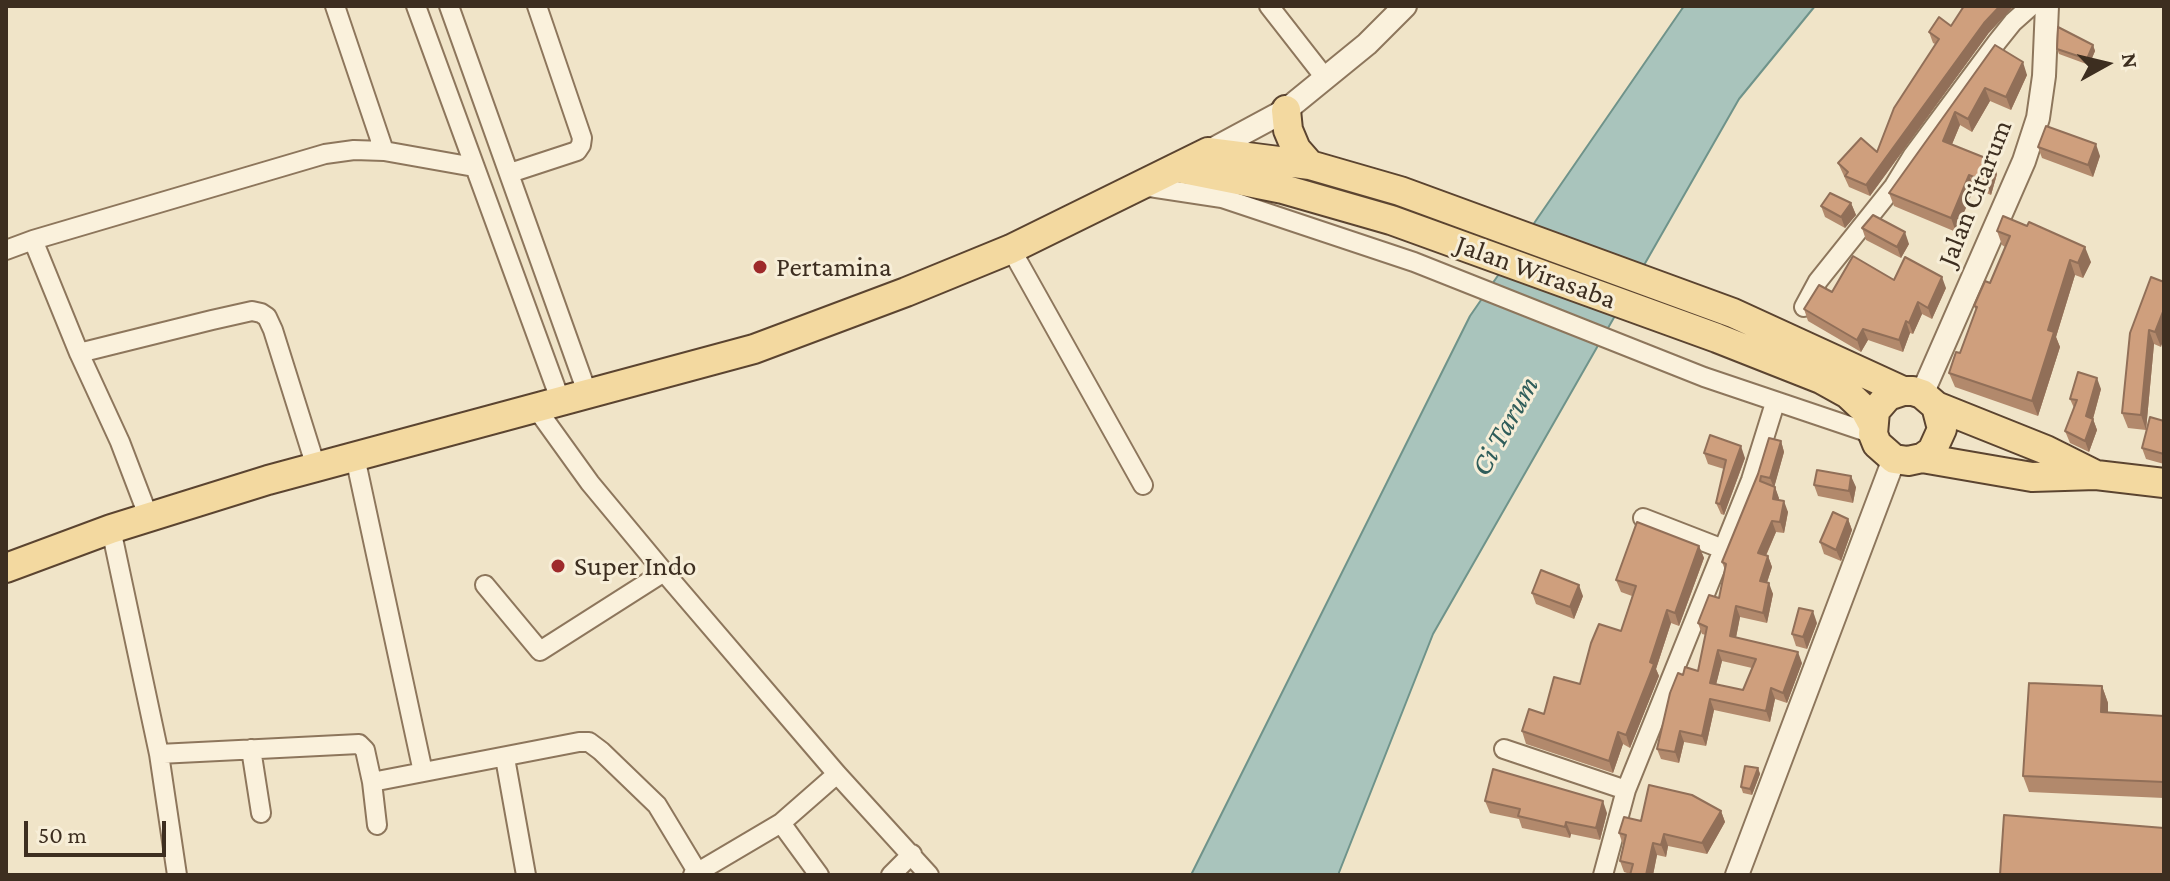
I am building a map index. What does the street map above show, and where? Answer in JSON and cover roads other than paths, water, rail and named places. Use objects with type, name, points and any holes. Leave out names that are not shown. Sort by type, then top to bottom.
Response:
[{"type":"main road","points":[[1286,110],[1288,130],[1296,149],[1310,165]]},
{"type":"main road","name":"Jalan Wirasaba","points":[[1208,152],[1310,165],[1400,191],[1733,313],[2046,450],[2096,475]]},
{"type":"main road","points":[[6,568],[111,529],[316,467],[754,349],[1011,249],[1208,152]]},
{"type":"main road","name":"Jalan Wirasaba","points":[[1178,168],[1283,189],[1391,220],[1717,338],[1821,379],[1848,394],[1865,410],[1873,428]]},
{"type":"main road","points":[[1888,396],[1920,397],[1942,429],[1932,451],[1922,458],[1908,461],[1894,459],[1877,444],[1873,428],[1882,402],[1888,396]]},
{"type":"main road","name":"Jalan Wirasaba","points":[[1922,458],[2032,477],[2096,475],[2164,483]]},
{"type":"street","points":[[335,6],[384,151]]},
{"type":"street","points":[[416,6],[590,483],[837,774],[929,875]]},
{"type":"street","points":[[449,6],[564,324],[562,402]]},
{"type":"street","points":[[510,173],[577,151],[581,145],[582,138],[537,6]]},
{"type":"street","points":[[1269,6],[1326,79]]},
{"type":"street","points":[[1208,152],[1286,110],[1326,79],[1405,6]]},
{"type":"street","points":[[1804,307],[1818,281],[1894,186],[1913,155],[1997,42],[2031,6]]},
{"type":"street","name":"Jalan Citarum","points":[[1920,397],[2024,161],[2038,118],[2044,76],[2047,6]]},
{"type":"street","points":[[6,250],[325,154],[354,150],[384,151],[474,167]]},
{"type":"street","points":[[1141,186],[1222,198],[1414,262],[1775,403],[1873,428]]},
{"type":"street","points":[[33,240],[79,353],[120,442],[149,518]]},
{"type":"street","points":[[1011,249],[1143,485]]},
{"type":"street","points":[[79,353],[252,311],[261,313],[267,317],[273,330],[316,467]]},
{"type":"street","points":[[536,334],[564,324]]},
{"type":"street","points":[[1603,875],[1626,790],[1751,480],[1775,403]]},
{"type":"street","points":[[355,457],[423,772]]},
{"type":"street","points":[[1737,875],[1894,459]]},
{"type":"street","points":[[1643,518],[1723,549]]},
{"type":"street","points":[[111,529],[159,754],[177,875]]},
{"type":"street","points":[[485,585],[540,651],[664,572]]},
{"type":"street","points":[[372,782],[589,742],[657,805],[696,874],[781,823],[837,774]]},
{"type":"street","points":[[159,754],[359,744],[365,750],[377,825]]},
{"type":"street","points":[[251,749],[261,813]]},
{"type":"street","points":[[1504,749],[1626,790]]},
{"type":"street","points":[[505,758],[526,875]]},
{"type":"street","points":[[781,823],[819,875]]},
{"type":"street","points":[[891,875],[912,854]]},
{"type":"water","name":"Ci Tarum","points":[[1684,6],[1815,6],[1739,99],[1433,634],[1338,875],[1191,875],[1470,316]]},
{"type":"place","name":"Pertamina","points":[[760,267]]},
{"type":"place","name":"Super Indo","points":[[558,566]]}]
